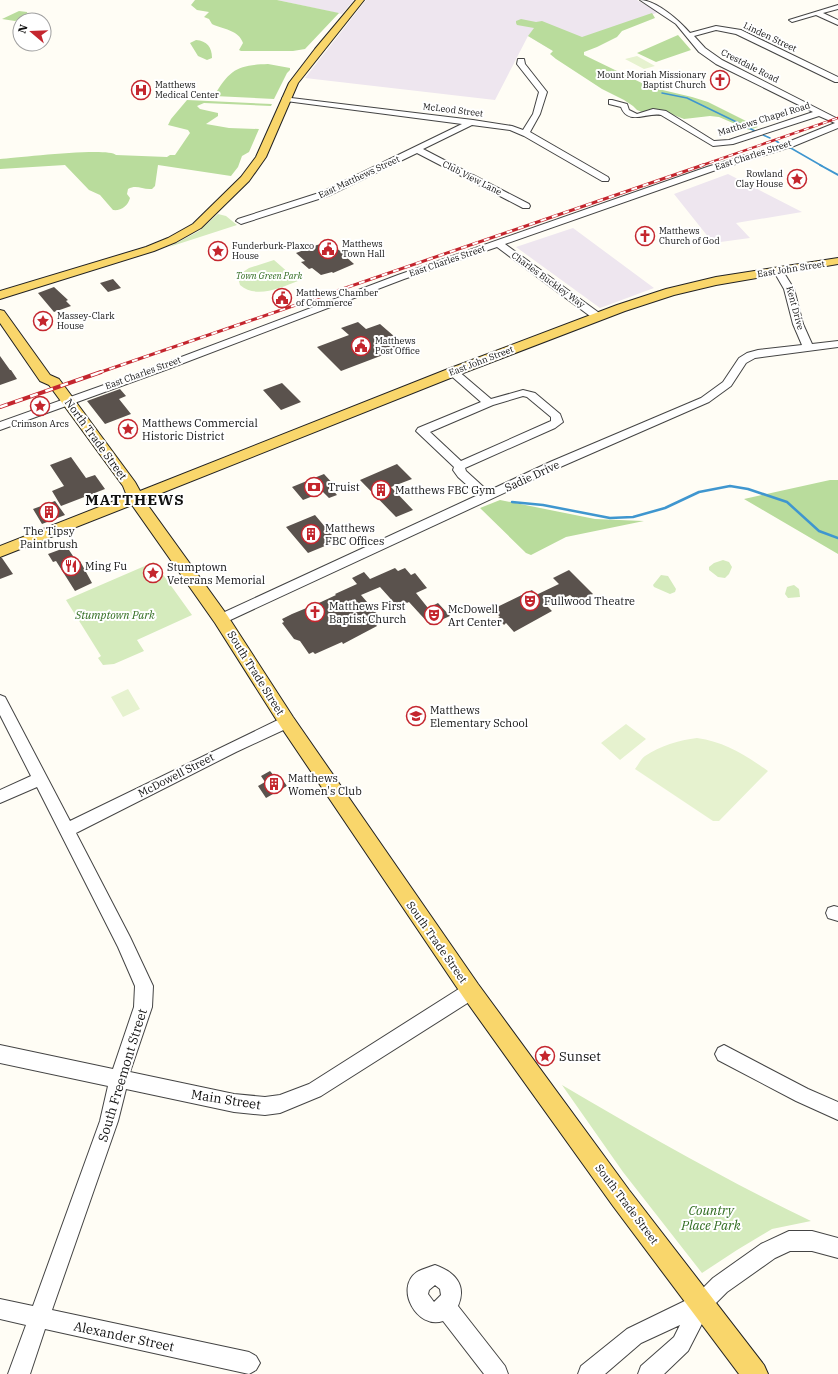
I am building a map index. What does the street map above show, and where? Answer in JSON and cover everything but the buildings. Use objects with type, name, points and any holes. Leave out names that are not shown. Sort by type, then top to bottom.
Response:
[{"type":"main road","points":[[0,295],[150,249],[185,234],[197,226],[216,209],[256,165],[286,99],[302,70],[360,0]]},
{"type":"main road","name":"East John Street","points":[[0,552],[453,372],[598,317],[670,292],[716,281],[838,261]]},
{"type":"main road","name":"North Trade Street","points":[[0,314],[45,378],[45,385],[64,402],[122,488],[135,498]]},
{"type":"main road","name":"South Trade Street","points":[[135,498],[221,618],[288,722],[471,991],[621,1198],[755,1374]]},
{"type":"street","name":"Crestdale Road","points":[[643,0],[673,18],[690,34],[705,52],[718,62],[838,124]]},
{"type":"street","points":[[792,20],[838,7]]},
{"type":"street","points":[[816,13],[838,23]]},
{"type":"street","name":"Linden Street","points":[[690,34],[716,28],[738,32],[838,80]]},
{"type":"street","points":[[521,61],[521,64],[543,92],[542,100],[529,128],[524,133]]},
{"type":"street","name":"McLeod Street","points":[[286,99],[512,128],[524,133],[605,180]]},
{"type":"street","name":"Matthews Chapel Road","points":[[612,102],[624,106],[626,111],[632,116],[653,112],[663,113],[715,144],[730,142],[819,113]]},
{"type":"street","name":"East Matthews Street","points":[[241,221],[317,197],[418,150],[473,122]]},
{"type":"street","name":"East Charles Street","points":[[0,426],[322,306],[710,169],[791,144],[838,124]]},
{"type":"street","name":"Club View Lane","points":[[418,150],[526,206]]},
{"type":"street","name":"Charles Buckley Way","points":[[498,243],[598,317]]},
{"type":"street","name":"Kent Drive","points":[[778,270],[788,282],[794,300],[798,324],[808,347]]},
{"type":"street","name":"Sadie Drive","points":[[221,618],[554,465],[705,400],[730,382],[741,361],[746,358],[758,353],[838,344]]},
{"type":"street","points":[[453,372],[489,403]]},
{"type":"street","points":[[460,466],[551,426],[557,422],[556,416],[531,396],[523,393],[489,403],[422,431],[460,466],[459,470],[462,474],[487,497]]},
{"type":"street","name":"South Freemont Street","points":[[0,701],[120,935],[144,986],[143,1007],[119,1079],[109,1121],[19,1374]]},
{"type":"street","name":"McDowell Street","points":[[66,830],[231,748],[288,722]]},
{"type":"street","points":[[0,797],[39,779]]},
{"type":"street","name":"Main Street","points":[[0,1054],[234,1103],[253,1105],[280,1104],[314,1090],[471,991]]},
{"type":"street","points":[[724,1054],[802,1095],[838,1110]]},
{"type":"street","points":[[649,1374],[681,1344],[702,1303],[720,1285],[768,1250],[789,1241],[812,1241],[838,1248]]},
{"type":"street","points":[[589,1374],[634,1336],[702,1303]]},
{"type":"street","points":[[446,1308],[497,1374]]},
{"type":"street","name":"Alexander Street","points":[[0,1309],[249,1363]]},
{"type":"shaded area","points":[[277,0],[354,0],[342,14]]},
{"type":"shaded area","points":[[366,0],[637,0],[659,12],[553,51],[528,36],[495,100],[305,78]]},
{"type":"shaded area","points":[[728,174],[802,212],[736,223],[750,238],[713,243],[674,194]]},
{"type":"shaded area","points":[[573,228],[654,288],[600,308],[516,247]]},
{"type":"green space","points":[[195,0],[277,0],[339,13],[305,49],[293,51],[241,51],[239,50],[243,43],[238,35],[230,30],[212,24],[209,19],[204,17],[209,12],[197,10],[191,5]]},
{"type":"green space","points":[[652,13],[655,18],[622,31],[617,37],[584,52],[584,55],[650,87],[708,102],[758,127],[749,130],[719,117],[710,116],[684,119],[658,109],[642,112],[637,110],[624,100],[602,89],[556,59],[550,54],[553,51],[528,36],[534,28],[517,25],[516,23],[516,21],[521,19],[536,22],[542,21],[582,37]]},
{"type":"green space","points":[[12,14],[12,21],[2,19]]},
{"type":"green space","points":[[678,35],[691,50],[656,62],[637,53]]},
{"type":"green space","points":[[196,40],[208,45],[212,58],[207,60],[198,56],[190,43]]},
{"type":"green space","points":[[637,56],[655,66],[644,69],[625,59]]},
{"type":"green space","points":[[268,64],[290,68],[274,99],[214,96],[230,74],[236,70],[242,67]]},
{"type":"green space","points":[[187,100],[272,104],[271,106],[204,103],[197,106],[200,109],[218,113],[218,116],[206,124],[229,128],[259,129],[249,152],[242,156],[238,167],[231,176],[158,165],[155,186],[152,189],[134,187],[128,189],[127,194],[130,198],[126,206],[121,209],[113,210],[100,195],[89,190],[65,165],[0,169],[0,159],[80,152],[167,157],[170,155],[175,155],[190,133],[188,130],[168,125],[171,119]]},
{"type":"green space","points":[[218,214],[226,216],[237,225],[169,247],[199,231]]},
{"type":"green space","name":"Town Green Park","points":[[274,260],[298,281],[276,289],[261,292],[246,289],[240,285],[238,278],[240,274],[249,268]]},
{"type":"green space","points":[[830,480],[838,480],[838,554],[744,499]]},
{"type":"green space","points":[[500,500],[595,519],[644,521],[566,537],[531,555],[526,553],[480,508]]},
{"type":"green space","points":[[723,560],[729,562],[732,567],[729,574],[725,578],[718,577],[709,570],[709,567],[714,563]]},
{"type":"green space","name":"Stumptown Park","points":[[154,562],[192,615],[137,640],[144,651],[114,664],[103,665],[98,658],[101,656],[66,600]]},
{"type":"green space","points":[[661,575],[668,576],[676,589],[675,592],[670,594],[654,587],[653,585]]},
{"type":"green space","points":[[794,585],[799,589],[800,597],[788,598],[785,594],[787,587]]},
{"type":"green space","points":[[128,689],[140,709],[123,717],[111,697]]},
{"type":"green space","points":[[626,724],[646,739],[620,760],[601,743]]},
{"type":"green space","points":[[697,738],[726,746],[768,771],[719,821],[713,821],[635,769],[644,757],[663,746],[683,740]]},
{"type":"green space","name":"Country Place Park","points":[[562,1085],[716,1173],[811,1221],[772,1229],[702,1273],[623,1172]]},
{"type":"waterway","points":[[662,93],[687,98],[755,131]]},
{"type":"waterway","points":[[763,135],[770,138]]},
{"type":"waterway","points":[[776,141],[781,144]]},
{"type":"waterway","points":[[789,147],[822,166]]},
{"type":"waterway","points":[[820,165],[838,175]]},
{"type":"waterway","points":[[512,502],[543,505],[610,518],[633,517],[665,508],[699,492],[730,486],[748,489],[787,502],[819,531],[838,538]]},
{"type":"railway","points":[[700,166],[838,118]]},
{"type":"railway","points":[[98,373],[703,165]]},
{"type":"railway","points":[[0,407],[101,372]]},
{"type":"place","name":"Mount Moriah Missionary Baptist Church","points":[[720,80]]},
{"type":"place","name":"Matthews Medical Center","points":[[141,90]]},
{"type":"place","name":"Rowland Clay House","points":[[797,179]]},
{"type":"place","name":"Matthews Church of God","points":[[645,236]]},
{"type":"place","name":"Matthews Town Hall","points":[[328,249]]},
{"type":"place","name":"Funderburk-Plaxco House","points":[[218,251]]},
{"type":"place","name":"Matthews Chamber of Commerce","points":[[282,298]]},
{"type":"place","name":"Massey-Clark House","points":[[43,321]]},
{"type":"place","name":"Matthews Post Office","points":[[361,346]]},
{"type":"place","name":"Crimson Arcs","points":[[40,406]]},
{"type":"place","name":"Matthews Commercial Historic District","points":[[128,429]]},
{"type":"place","name":"Truist","points":[[314,487]]},
{"type":"place","name":"Matthews FBC Gym","points":[[381,490]]},
{"type":"place","name":"The Tipsy Paintbrush","points":[[49,512]]},
{"type":"place","name":"Matthews FBC Offices","points":[[311,534]]},
{"type":"place","name":"Ming Fu","points":[[71,566]]},
{"type":"place","name":"Stumptown Veterans Memorial","points":[[153,573]]},
{"type":"place","name":"Fullwood Theatre","points":[[530,601]]},
{"type":"place","name":"Matthews First Baptist Church","points":[[315,612]]},
{"type":"place","name":"McDowell Art Center","points":[[434,615]]},
{"type":"place","name":"Matthews Elementary School","points":[[416,716]]},
{"type":"place","name":"Matthews Women's Club","points":[[274,784]]},
{"type":"place","name":"Sunset","points":[[545,1056]]},
{"type":"district","name":"MATTHEWS","points":[[135,500]]}]
